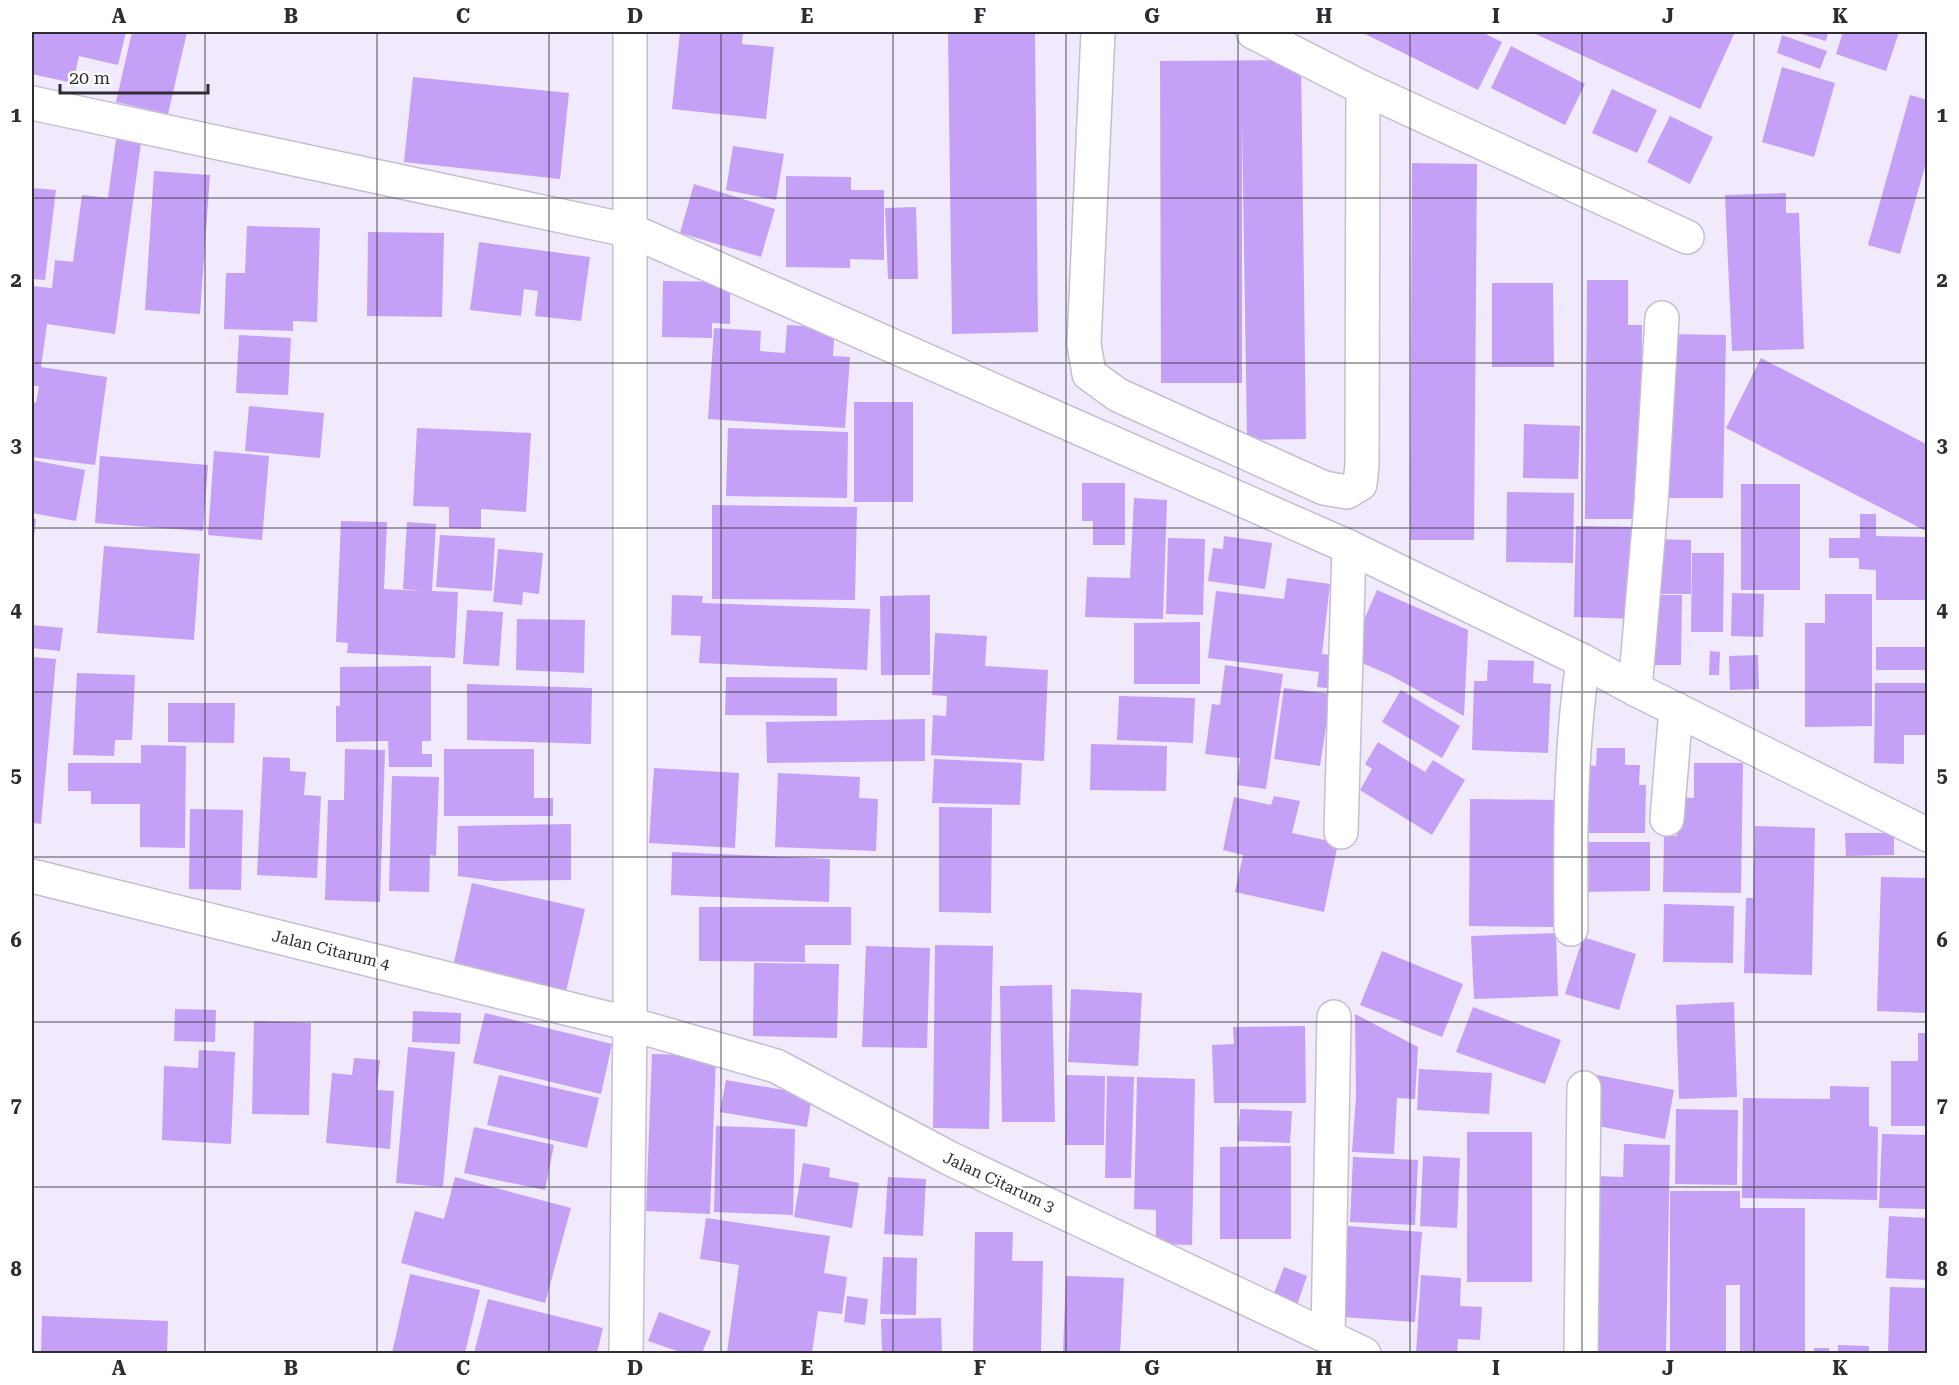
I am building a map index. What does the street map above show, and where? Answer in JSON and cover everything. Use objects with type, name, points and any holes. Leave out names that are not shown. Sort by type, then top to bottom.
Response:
[{"type":"street","points":[[626,1353],[630,1024],[632,231],[630,32]]},
{"type":"street","points":[[1098,32],[1084,344],[1089,374],[1118,395],[1324,488],[1347,492],[1360,484],[1362,465],[1363,88]]},
{"type":"street","points":[[1253,32],[1363,88],[1687,237]]},
{"type":"street","points":[[32,103],[632,231],[1349,547],[1583,660],[1635,689],[1928,835]]},
{"type":"street","points":[[1635,689],[1651,504],[1662,318]]},
{"type":"street","points":[[1341,832],[1349,547]]},
{"type":"street","points":[[1571,929],[1569,803],[1574,723],[1583,660]]},
{"type":"street","points":[[1667,819],[1676,709]]},
{"type":"street","name":"Jalan Citarum 4","points":[[32,876],[630,1024]]},
{"type":"street","points":[[1328,1335],[1334,1017]]},
{"type":"street","name":"Jalan Citarum 3","points":[[630,1024],[776,1066],[951,1159],[1364,1353]]},
{"type":"street","points":[[1581,1353],[1584,1088]]},
{"type":"building","points":[[32,32],[126,32],[118,65],[79,56],[73,83],[32,74]]},
{"type":"building","points":[[132,32],[187,32],[168,114],[116,102]]},
{"type":"building","points":[[680,32],[743,32],[742,44],[774,47],[766,119],[672,109]]},
{"type":"building","points":[[948,32],[1035,32],[1038,332],[952,334]]},
{"type":"building","points":[[1361,32],[1481,32],[1502,42],[1478,90]]},
{"type":"building","points":[[1531,32],[1735,32],[1700,109]]},
{"type":"building","points":[[1794,32],[1828,32],[1826,41]]},
{"type":"building","points":[[1843,32],[1899,32],[1886,71],[1836,54]]},
{"type":"building","points":[[1782,35],[1827,51],[1820,69],[1777,53]]},
{"type":"building","points":[[1511,46],[1585,84],[1565,125],[1491,88]]},
{"type":"building","points":[[1301,60],[1306,439],[1247,440],[1242,119],[1242,383],[1161,383],[1160,61]]},
{"type":"building","points":[[1782,67],[1835,83],[1814,157],[1762,142]]},
{"type":"building","points":[[413,77],[569,93],[560,179],[404,162]]},
{"type":"building","points":[[1612,89],[1657,110],[1637,153],[1592,133]]},
{"type":"building","points":[[1910,95],[1928,100],[1928,156],[1900,254],[1868,245]]},
{"type":"building","points":[[1670,116],[1713,137],[1690,184],[1647,162]]},
{"type":"building","points":[[116,139],[141,143],[115,334],[47,324],[41,367],[107,377],[95,465],[32,457],[32,402],[36,403],[39,386],[32,386],[32,286],[52,288],[55,260],[73,262],[82,195],[108,198]]},
{"type":"building","points":[[733,146],[784,154],[776,200],[726,190]]},
{"type":"building","points":[[1412,163],[1477,164],[1474,540],[1410,540]]},
{"type":"building","points":[[154,171],[210,175],[200,314],[145,310]]},
{"type":"building","points":[[786,176],[851,177],[851,190],[884,190],[884,260],[850,259],[850,268],[786,267]]},
{"type":"building","points":[[694,184],[775,209],[761,257],[680,233]]},
{"type":"building","points":[[32,188],[56,190],[45,280],[32,279]]},
{"type":"building","points":[[1786,193],[1786,213],[1799,213],[1804,349],[1732,351],[1725,195]]},
{"type":"building","points":[[916,207],[918,279],[888,279],[885,208]]},
{"type":"building","points":[[247,226],[320,228],[317,322],[293,321],[293,331],[224,329],[226,273],[245,273]]},
{"type":"building","points":[[368,232],[444,233],[442,317],[367,316]]},
{"type":"building","points":[[479,242],[590,257],[581,321],[535,316],[538,291],[524,289],[521,316],[470,310]]},
{"type":"building","points":[[1587,280],[1628,280],[1628,325],[1642,325],[1641,519],[1585,519]]},
{"type":"building","points":[[663,281],[730,282],[730,324],[712,323],[712,338],[662,337]]},
{"type":"building","points":[[1492,283],[1553,283],[1554,367],[1492,367]]},
{"type":"building","points":[[787,325],[835,328],[833,356],[850,357],[845,428],[708,419],[714,328],[761,331],[760,351],[785,353]]},
{"type":"building","points":[[1664,334],[1726,335],[1723,498],[1661,498]]},
{"type":"building","points":[[239,335],[291,338],[288,395],[236,393]]},
{"type":"building","points":[[1761,358],[1928,445],[1928,532],[1726,428]]},
{"type":"building","points":[[854,402],[913,402],[913,502],[854,502]]},
{"type":"building","points":[[249,406],[324,413],[320,458],[245,451]]},
{"type":"building","points":[[1524,424],[1580,426],[1578,479],[1523,478]]},
{"type":"building","points":[[417,428],[531,433],[526,512],[481,509],[481,529],[449,528],[449,507],[413,506]]},
{"type":"building","points":[[728,428],[848,432],[847,498],[726,496]]},
{"type":"building","points":[[214,451],[269,456],[262,540],[208,535]]},
{"type":"building","points":[[100,456],[208,465],[203,531],[95,523]]},
{"type":"building","points":[[32,460],[85,470],[76,521],[32,513]]},
{"type":"building","points":[[1082,483],[1125,483],[1125,545],[1093,545],[1093,521],[1082,521]]},
{"type":"building","points":[[1741,484],[1800,484],[1800,590],[1741,590]]},
{"type":"building","points":[[1507,492],[1574,493],[1573,563],[1506,562]]},
{"type":"building","points":[[1134,498],[1167,500],[1163,619],[1085,617],[1087,577],[1130,578]]},
{"type":"building","points":[[712,505],[857,507],[855,600],[712,599]]},
{"type":"building","points":[[1860,514],[1876,514],[1876,536],[1928,537],[1928,600],[1876,600],[1876,570],[1859,569],[1859,558],[1829,558],[1829,538],[1860,538]]},
{"type":"building","points":[[32,518],[36,519],[33,546],[32,546]]},
{"type":"building","points":[[341,521],[387,522],[384,589],[425,591],[403,589],[407,522],[436,524],[432,591],[458,592],[455,658],[347,653],[348,643],[336,642]]},
{"type":"building","points":[[1576,526],[1641,527],[1638,619],[1574,617]]},
{"type":"building","points":[[440,535],[495,538],[492,591],[436,587]]},
{"type":"building","points":[[1224,536],[1272,543],[1265,589],[1208,581],[1213,548],[1223,549]]},
{"type":"building","points":[[1168,538],[1205,539],[1203,615],[1166,614]]},
{"type":"building","points":[[1655,539],[1691,540],[1691,594],[1654,594]]},
{"type":"building","points":[[104,546],[200,554],[194,640],[97,633]]},
{"type":"building","points":[[498,549],[543,553],[539,594],[523,592],[522,605],[493,602]]},
{"type":"building","points":[[1692,553],[1724,553],[1723,632],[1691,632]]},
{"type":"building","points":[[1287,578],[1330,584],[1322,654],[1341,656],[1336,689],[1317,687],[1319,672],[1208,658],[1216,591],[1284,599]]},
{"type":"building","points":[[1377,590],[1468,630],[1464,716],[1390,675],[1348,657]]},
{"type":"building","points":[[1732,593],[1764,594],[1763,637],[1731,636]]},
{"type":"building","points":[[1825,594],[1872,594],[1872,726],[1805,727],[1805,623],[1825,623]]},
{"type":"building","points":[[672,595],[703,596],[702,603],[870,609],[867,670],[699,663],[701,636],[671,635]]},
{"type":"building","points":[[930,595],[930,675],[881,675],[880,596]]},
{"type":"building","points":[[1649,595],[1682,595],[1681,665],[1646,665]]},
{"type":"building","points":[[467,610],[503,612],[499,666],[463,664]]},
{"type":"building","points":[[517,619],[585,620],[584,673],[516,670]]},
{"type":"building","points":[[1200,622],[1200,684],[1134,684],[1134,623]]},
{"type":"building","points":[[32,625],[63,628],[60,651],[32,648]]},
{"type":"building","points":[[935,633],[987,636],[985,666],[1048,670],[1044,761],[931,755],[933,715],[946,716],[947,696],[932,695]]},
{"type":"building","points":[[1876,647],[1928,647],[1928,670],[1876,670]]},
{"type":"building","points":[[1710,651],[1720,652],[1719,675],[1709,675]]},
{"type":"building","points":[[1758,655],[1759,689],[1730,690],[1729,656]]},
{"type":"building","points":[[32,657],[56,659],[41,824],[32,823]]},
{"type":"building","points":[[1488,660],[1534,661],[1533,683],[1551,684],[1548,753],[1472,750],[1474,681],[1487,681]]},
{"type":"building","points":[[1225,665],[1283,674],[1266,789],[1237,785],[1240,758],[1205,754],[1212,704],[1220,705]]},
{"type":"building","points":[[431,666],[431,741],[422,741],[422,754],[432,754],[432,767],[389,767],[388,741],[336,742],[336,706],[340,706],[340,667]]},
{"type":"building","points":[[77,673],[135,675],[132,740],[115,740],[114,756],[73,755]]},
{"type":"building","points":[[726,677],[837,678],[837,716],[725,715]]},
{"type":"building","points":[[1875,683],[1928,683],[1928,735],[1904,735],[1904,764],[1874,763]]},
{"type":"building","points":[[467,684],[592,688],[591,744],[467,740]]},
{"type":"building","points":[[1284,688],[1331,694],[1320,766],[1274,759]]},
{"type":"building","points":[[1401,690],[1460,726],[1442,758],[1382,722]]},
{"type":"building","points":[[1119,696],[1195,698],[1193,743],[1117,740]]},
{"type":"building","points":[[168,703],[235,703],[234,743],[168,742]]},
{"type":"building","points":[[925,719],[925,761],[767,763],[766,722]]},
{"type":"building","points":[[1378,742],[1425,772],[1433,760],[1465,780],[1432,835],[1360,790],[1372,769],[1365,764]]},
{"type":"building","points":[[1091,744],[1167,746],[1166,791],[1090,790]]},
{"type":"building","points":[[141,745],[186,746],[185,848],[140,847],[140,804],[91,804],[91,791],[68,791],[68,763],[141,763]]},
{"type":"building","points":[[1597,748],[1625,748],[1625,765],[1640,765],[1639,785],[1646,785],[1645,833],[1587,833],[1588,765],[1596,766]]},
{"type":"building","points":[[345,749],[385,750],[380,902],[325,900],[328,800],[344,800]]},
{"type":"building","points":[[444,749],[534,749],[534,798],[553,798],[553,816],[444,816]]},
{"type":"building","points":[[263,757],[290,758],[290,771],[306,772],[304,795],[321,796],[317,878],[257,875]]},
{"type":"building","points":[[934,759],[1022,763],[1020,805],[932,803]]},
{"type":"building","points":[[1694,763],[1743,763],[1741,893],[1663,892],[1664,835],[1677,836],[1678,797],[1694,798]]},
{"type":"building","points":[[654,768],[739,773],[735,848],[649,843]]},
{"type":"building","points":[[778,773],[860,777],[859,798],[878,799],[876,851],[775,847]]},
{"type":"building","points":[[392,776],[439,777],[436,856],[430,855],[429,892],[389,891]]},
{"type":"building","points":[[1274,796],[1300,801],[1292,833],[1338,843],[1324,912],[1235,892],[1243,855],[1223,850],[1234,797],[1271,805]]},
{"type":"building","points":[[1470,799],[1559,800],[1557,927],[1469,926]]},
{"type":"building","points":[[939,807],[992,808],[991,913],[939,912]]},
{"type":"building","points":[[190,809],[243,810],[241,890],[189,889]]},
{"type":"building","points":[[571,824],[571,880],[495,881],[458,876],[458,826]]},
{"type":"building","points":[[1755,826],[1815,828],[1812,975],[1744,973],[1746,898],[1753,898]]},
{"type":"building","points":[[1845,833],[1894,833],[1894,855],[1846,856]]},
{"type":"building","points":[[1573,842],[1650,842],[1650,891],[1574,892]]},
{"type":"building","points":[[672,852],[830,859],[829,902],[671,895]]},
{"type":"building","points":[[1881,877],[1928,878],[1928,1013],[1877,1011]]},
{"type":"building","points":[[472,883],[585,909],[563,1005],[450,980]]},
{"type":"building","points":[[1664,904],[1734,906],[1733,963],[1663,962]]},
{"type":"building","points":[[699,907],[851,907],[851,945],[805,945],[805,962],[699,961]]},
{"type":"building","points":[[1556,933],[1558,996],[1474,999],[1471,936]]},
{"type":"building","points":[[1583,937],[1636,954],[1619,1010],[1565,994]]},
{"type":"building","points":[[935,945],[993,946],[989,1129],[933,1128]]},
{"type":"building","points":[[866,946],[930,948],[927,1048],[862,1047]]},
{"type":"building","points":[[1382,951],[1463,984],[1442,1037],[1360,1005]]},
{"type":"building","points":[[754,963],[839,964],[837,1038],[753,1036]]},
{"type":"building","points":[[1052,985],[1055,1122],[1002,1122],[1000,986]]},
{"type":"building","points":[[1071,989],[1142,993],[1138,1066],[1068,1062]]},
{"type":"building","points":[[1734,1002],[1737,1097],[1679,1099],[1676,1005]]},
{"type":"building","points":[[1473,1007],[1561,1040],[1545,1084],[1456,1052]]},
{"type":"building","points":[[175,1009],[216,1010],[215,1042],[174,1041]]},
{"type":"building","points":[[413,1011],[461,1013],[460,1044],[412,1042]]},
{"type":"building","points":[[485,1013],[612,1044],[601,1094],[473,1063]]},
{"type":"building","points":[[1355,1014],[1418,1047],[1415,1099],[1397,1098],[1394,1154],[1352,1152],[1356,1097]]},
{"type":"building","points":[[254,1021],[311,1023],[309,1115],[252,1114]]},
{"type":"building","points":[[1305,1026],[1306,1103],[1214,1103],[1212,1045],[1234,1044],[1233,1027]]},
{"type":"building","points":[[1918,1033],[1928,1033],[1928,1126],[1891,1126],[1891,1061],[1918,1061]]},
{"type":"building","points":[[408,1047],[455,1052],[443,1187],[396,1183]]},
{"type":"building","points":[[199,1050],[235,1052],[231,1144],[162,1140],[164,1066],[198,1068]]},
{"type":"building","points":[[652,1054],[716,1056],[710,1214],[646,1211]]},
{"type":"building","points":[[354,1058],[380,1060],[377,1090],[394,1091],[390,1149],[326,1143],[332,1073],[352,1075]]},
{"type":"building","points":[[1419,1069],[1492,1073],[1489,1114],[1417,1110]]},
{"type":"building","points":[[499,1075],[599,1098],[587,1148],[487,1125]]},
{"type":"building","points":[[1066,1075],[1105,1076],[1104,1145],[1065,1145]]},
{"type":"building","points":[[1597,1075],[1674,1090],[1665,1139],[1588,1124]]},
{"type":"building","points":[[1107,1076],[1134,1077],[1131,1178],[1105,1178]]},
{"type":"building","points":[[1137,1077],[1195,1079],[1192,1245],[1156,1244],[1156,1210],[1134,1209]]},
{"type":"building","points":[[726,1080],[812,1095],[807,1127],[720,1112]]},
{"type":"building","points":[[1830,1086],[1869,1087],[1869,1126],[1878,1127],[1877,1200],[1742,1198],[1743,1098],[1830,1099]]},
{"type":"building","points":[[1240,1109],[1292,1111],[1290,1143],[1238,1141]]},
{"type":"building","points":[[1676,1109],[1738,1110],[1737,1185],[1675,1184]]},
{"type":"building","points":[[716,1126],[795,1129],[793,1215],[714,1212]]},
{"type":"building","points":[[474,1127],[554,1145],[545,1190],[464,1173]]},
{"type":"building","points":[[1467,1132],[1532,1132],[1532,1282],[1467,1282]]},
{"type":"building","points":[[1882,1134],[1928,1135],[1928,1209],[1879,1208]]},
{"type":"building","points":[[1624,1144],[1670,1145],[1666,1353],[1592,1353],[1596,1176],[1623,1177]]},
{"type":"building","points":[[1291,1146],[1291,1239],[1220,1239],[1220,1147]]},
{"type":"building","points":[[1423,1156],[1460,1158],[1457,1228],[1420,1226]]},
{"type":"building","points":[[1353,1157],[1418,1160],[1415,1225],[1350,1222]]},
{"type":"building","points":[[803,1163],[830,1168],[829,1177],[859,1183],[852,1228],[794,1217]]},
{"type":"building","points":[[455,1177],[571,1208],[545,1303],[401,1263],[415,1211],[444,1219]]},
{"type":"building","points":[[888,1177],[926,1179],[923,1236],[884,1234]]},
{"type":"building","points":[[1670,1191],[1740,1191],[1740,1208],[1805,1208],[1805,1353],[1740,1353],[1740,1285],[1726,1285],[1726,1353],[1670,1353]]},
{"type":"building","points":[[1889,1216],[1928,1218],[1928,1280],[1886,1278]]},
{"type":"building","points":[[706,1218],[830,1236],[824,1273],[847,1277],[842,1314],[818,1311],[812,1353],[727,1353],[739,1265],[700,1259]]},
{"type":"building","points":[[1348,1226],[1422,1232],[1415,1322],[1342,1317]]},
{"type":"building","points":[[975,1232],[1013,1232],[1012,1261],[1043,1261],[1041,1352],[973,1351]]},
{"type":"building","points":[[883,1257],[917,1258],[916,1315],[880,1314]]},
{"type":"building","points":[[1284,1267],[1307,1276],[1297,1305],[1273,1296]]},
{"type":"building","points":[[410,1274],[480,1290],[465,1353],[392,1353]]},
{"type":"building","points":[[1421,1275],[1461,1278],[1460,1306],[1482,1307],[1480,1340],[1458,1339],[1457,1353],[1416,1353]]},
{"type":"building","points":[[1066,1276],[1124,1278],[1120,1353],[1063,1353]]},
{"type":"building","points":[[1890,1287],[1928,1288],[1928,1353],[1888,1353]]},
{"type":"building","points":[[847,1296],[868,1299],[865,1325],[844,1322]]},
{"type":"building","points":[[488,1299],[603,1328],[597,1353],[474,1353]]},
{"type":"building","points":[[659,1312],[711,1331],[702,1353],[683,1353],[648,1341]]},
{"type":"building","points":[[42,1316],[168,1321],[167,1353],[41,1353]]},
{"type":"building","points":[[941,1318],[942,1353],[882,1353],[881,1319]]},
{"type":"building","points":[[1838,1345],[1869,1346],[1869,1353],[1838,1353]]},
{"type":"building","points":[[1814,1348],[1829,1348],[1829,1353],[1814,1353]]}]
